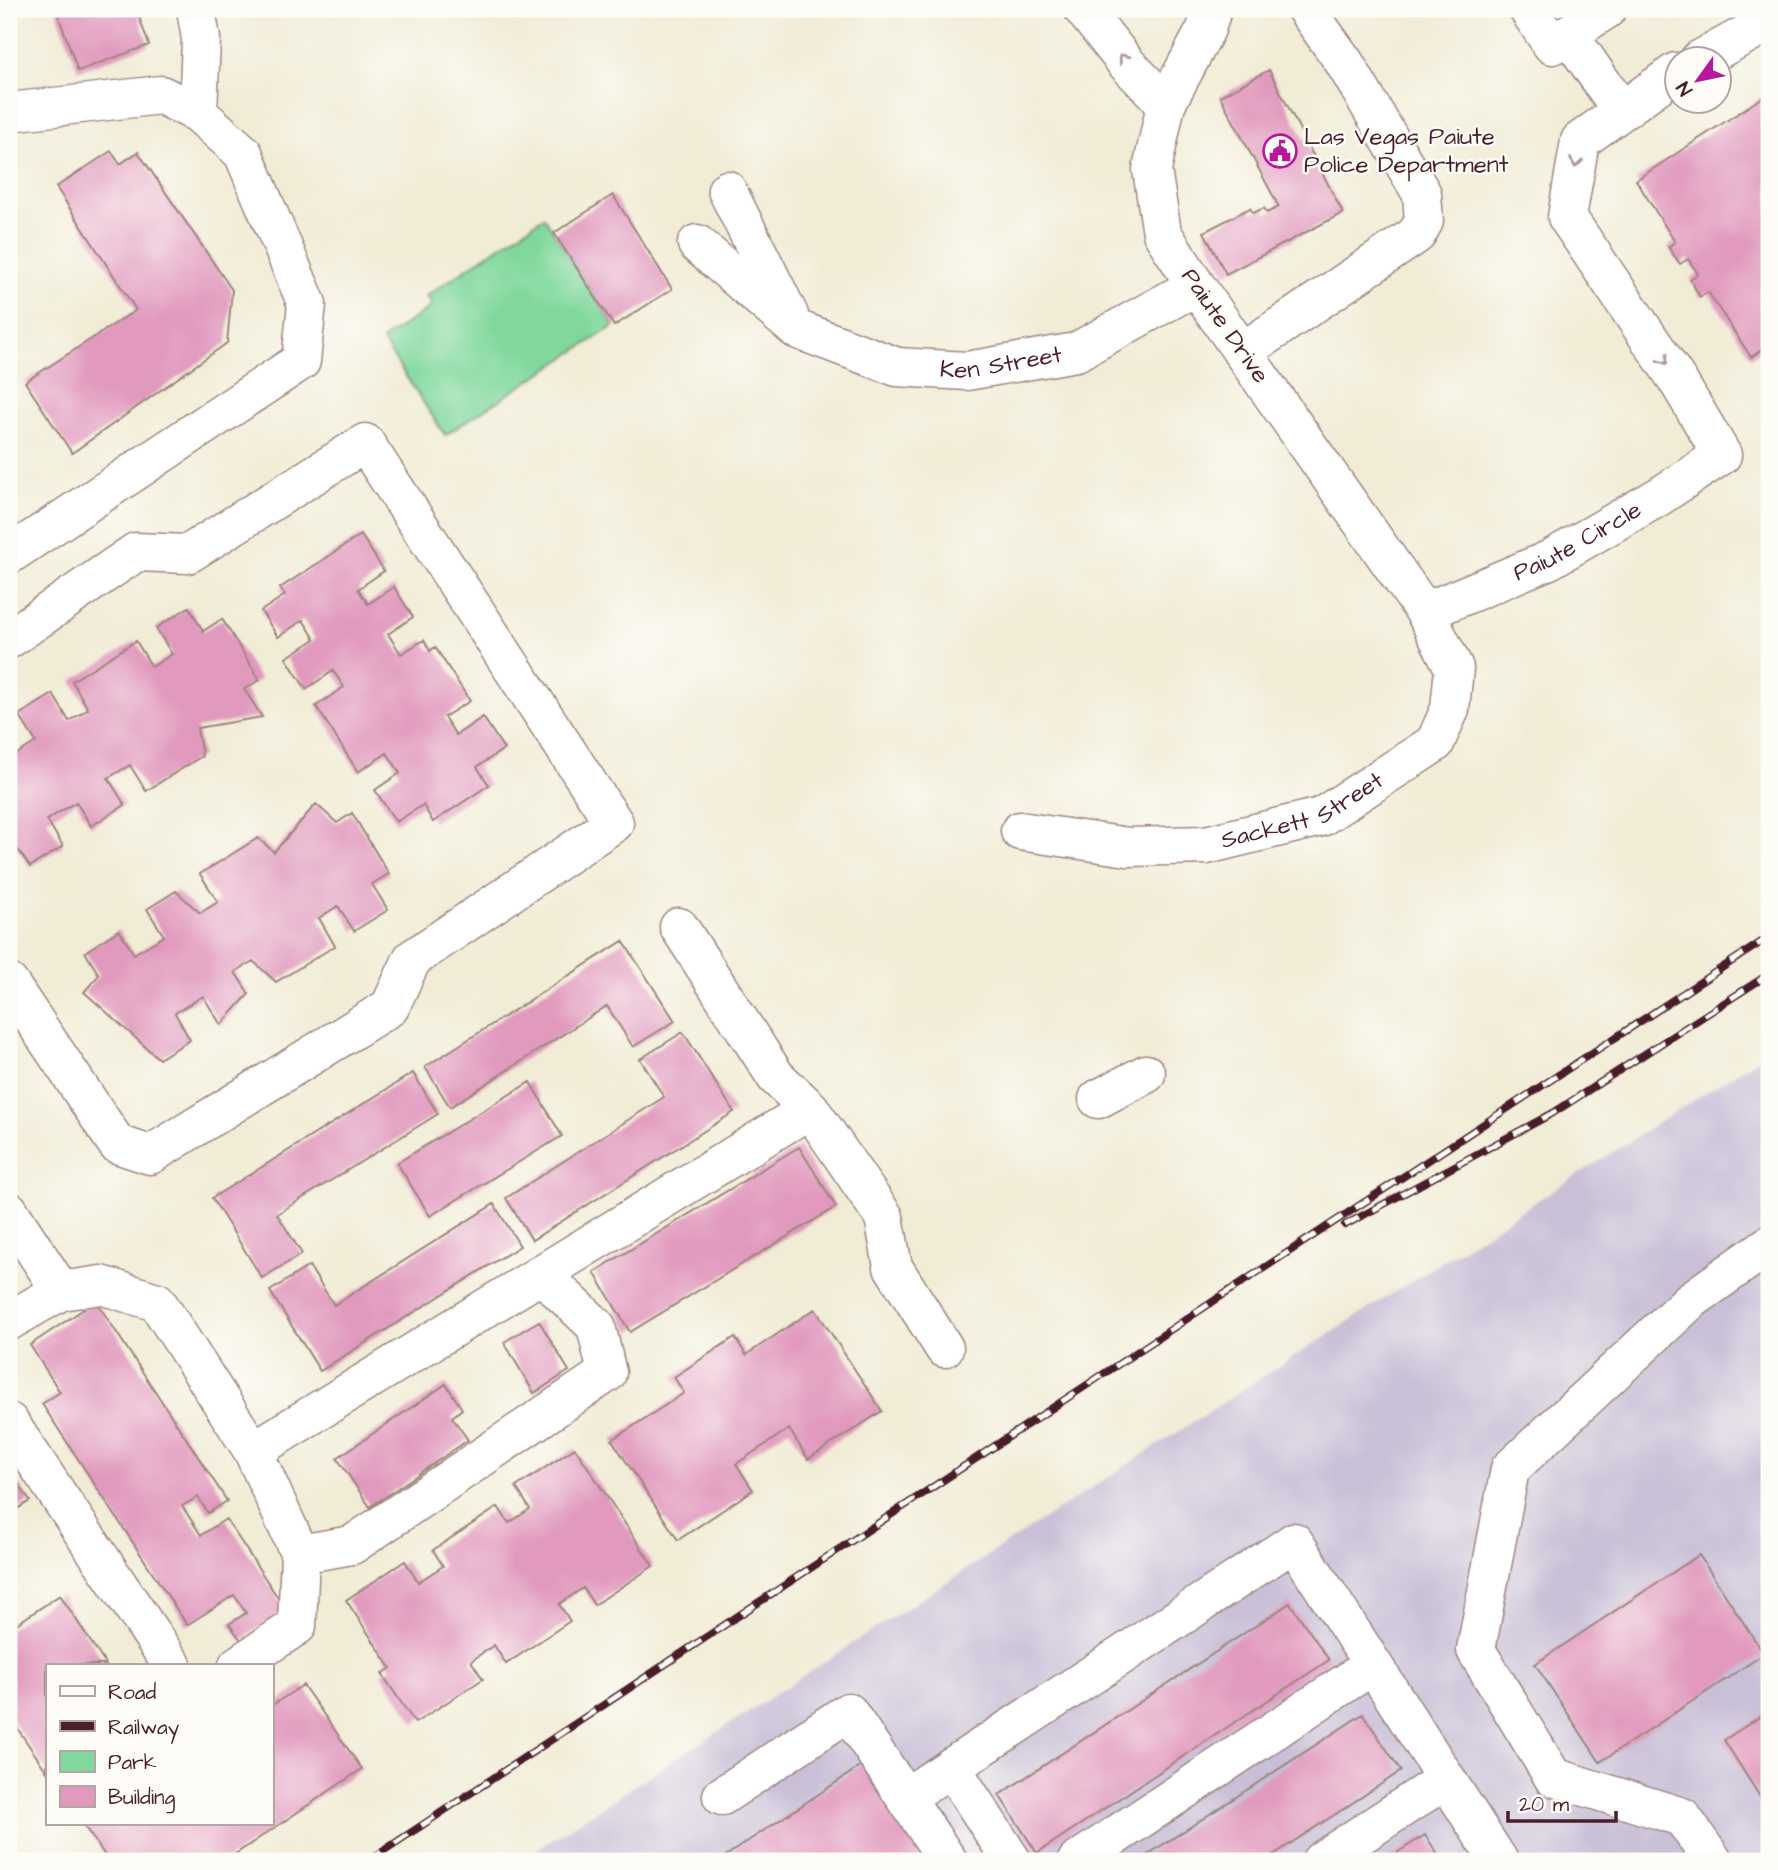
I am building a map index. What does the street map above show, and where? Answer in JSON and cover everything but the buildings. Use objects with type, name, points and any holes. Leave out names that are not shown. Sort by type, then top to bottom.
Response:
[{"type":"street","points":[[196,9],[201,39],[198,113]]},
{"type":"street","points":[[1083,9],[1127,64],[1166,104]]},
{"type":"street","points":[[1242,352],[1416,235],[1424,221],[1422,194],[1344,62],[1306,9]]},
{"type":"street","points":[[1528,9],[1552,45],[1607,9]]},
{"type":"street","name":"Paiute Drive","points":[[1203,16],[1166,104],[1152,170],[1162,233],[1196,286],[1425,612]]},
{"type":"street","points":[[1725,46],[1756,29],[1769,27]]},
{"type":"street","points":[[1569,34],[1620,110],[1662,82]]},
{"type":"street","points":[[9,112],[160,95],[198,113],[243,153],[307,304],[301,361],[9,555]]},
{"type":"street","name":"Paiute Circle","points":[[1425,612],[1549,560],[1660,496],[1722,455],[1678,381],[1567,217],[1580,141],[1620,110]]},
{"type":"street","points":[[727,190],[796,329]]},
{"type":"street","points":[[697,244],[796,329]]},
{"type":"street","name":"Ken Street","points":[[796,329],[897,367],[967,371],[1076,352],[1196,286]]},
{"type":"street","points":[[9,639],[136,552],[188,554],[365,443],[614,823],[412,959],[390,1007],[150,1155],[117,1144],[9,984]]},
{"type":"street","name":"Sackett Street","points":[[1020,831],[1128,847],[1206,845],[1321,817],[1435,743],[1450,709],[1454,668],[1425,612]]},
{"type":"street","points":[[679,927],[776,1077],[810,1108],[884,1217],[893,1267],[944,1348]]},
{"type":"street","points":[[1098,1099],[1146,1074]]},
{"type":"street","points":[[253,1451],[810,1108]]},
{"type":"street","points":[[9,1212],[61,1291]]},
{"type":"street","points":[[1713,1861],[1682,1817],[1553,1777],[1476,1650],[1510,1469],[1690,1301],[1769,1245]]},
{"type":"street","points":[[300,1554],[352,1545],[607,1373],[596,1326],[541,1274]]},
{"type":"street","points":[[9,1321],[61,1291],[101,1285],[157,1301],[253,1451],[300,1554],[297,1626],[240,1664]]},
{"type":"street","points":[[9,1422],[171,1664]]},
{"type":"street","points":[[906,1797],[1294,1542],[1499,1861]]},
{"type":"street","points":[[1077,1861],[1373,1665]]},
{"type":"street","points":[[722,1796],[848,1712],[948,1861]]},
{"type":"street","points":[[951,1767],[1012,1861]]},
{"type":"street","points":[[1321,1861],[1446,1779]]},
{"type":"shaded area","points":[[1769,1052],[1769,1861],[519,1861],[1259,1379]]},
{"type":"green space","points":[[544,217],[614,326],[445,435],[382,340],[432,306],[426,296]]},
{"type":"railway","points":[[368,1861],[1769,937]]},
{"type":"railway","points":[[1345,1225],[1553,1113],[1769,974]]},
{"type":"place","name":"Las Vegas Paiute Police Department","points":[[1280,151]]}]
